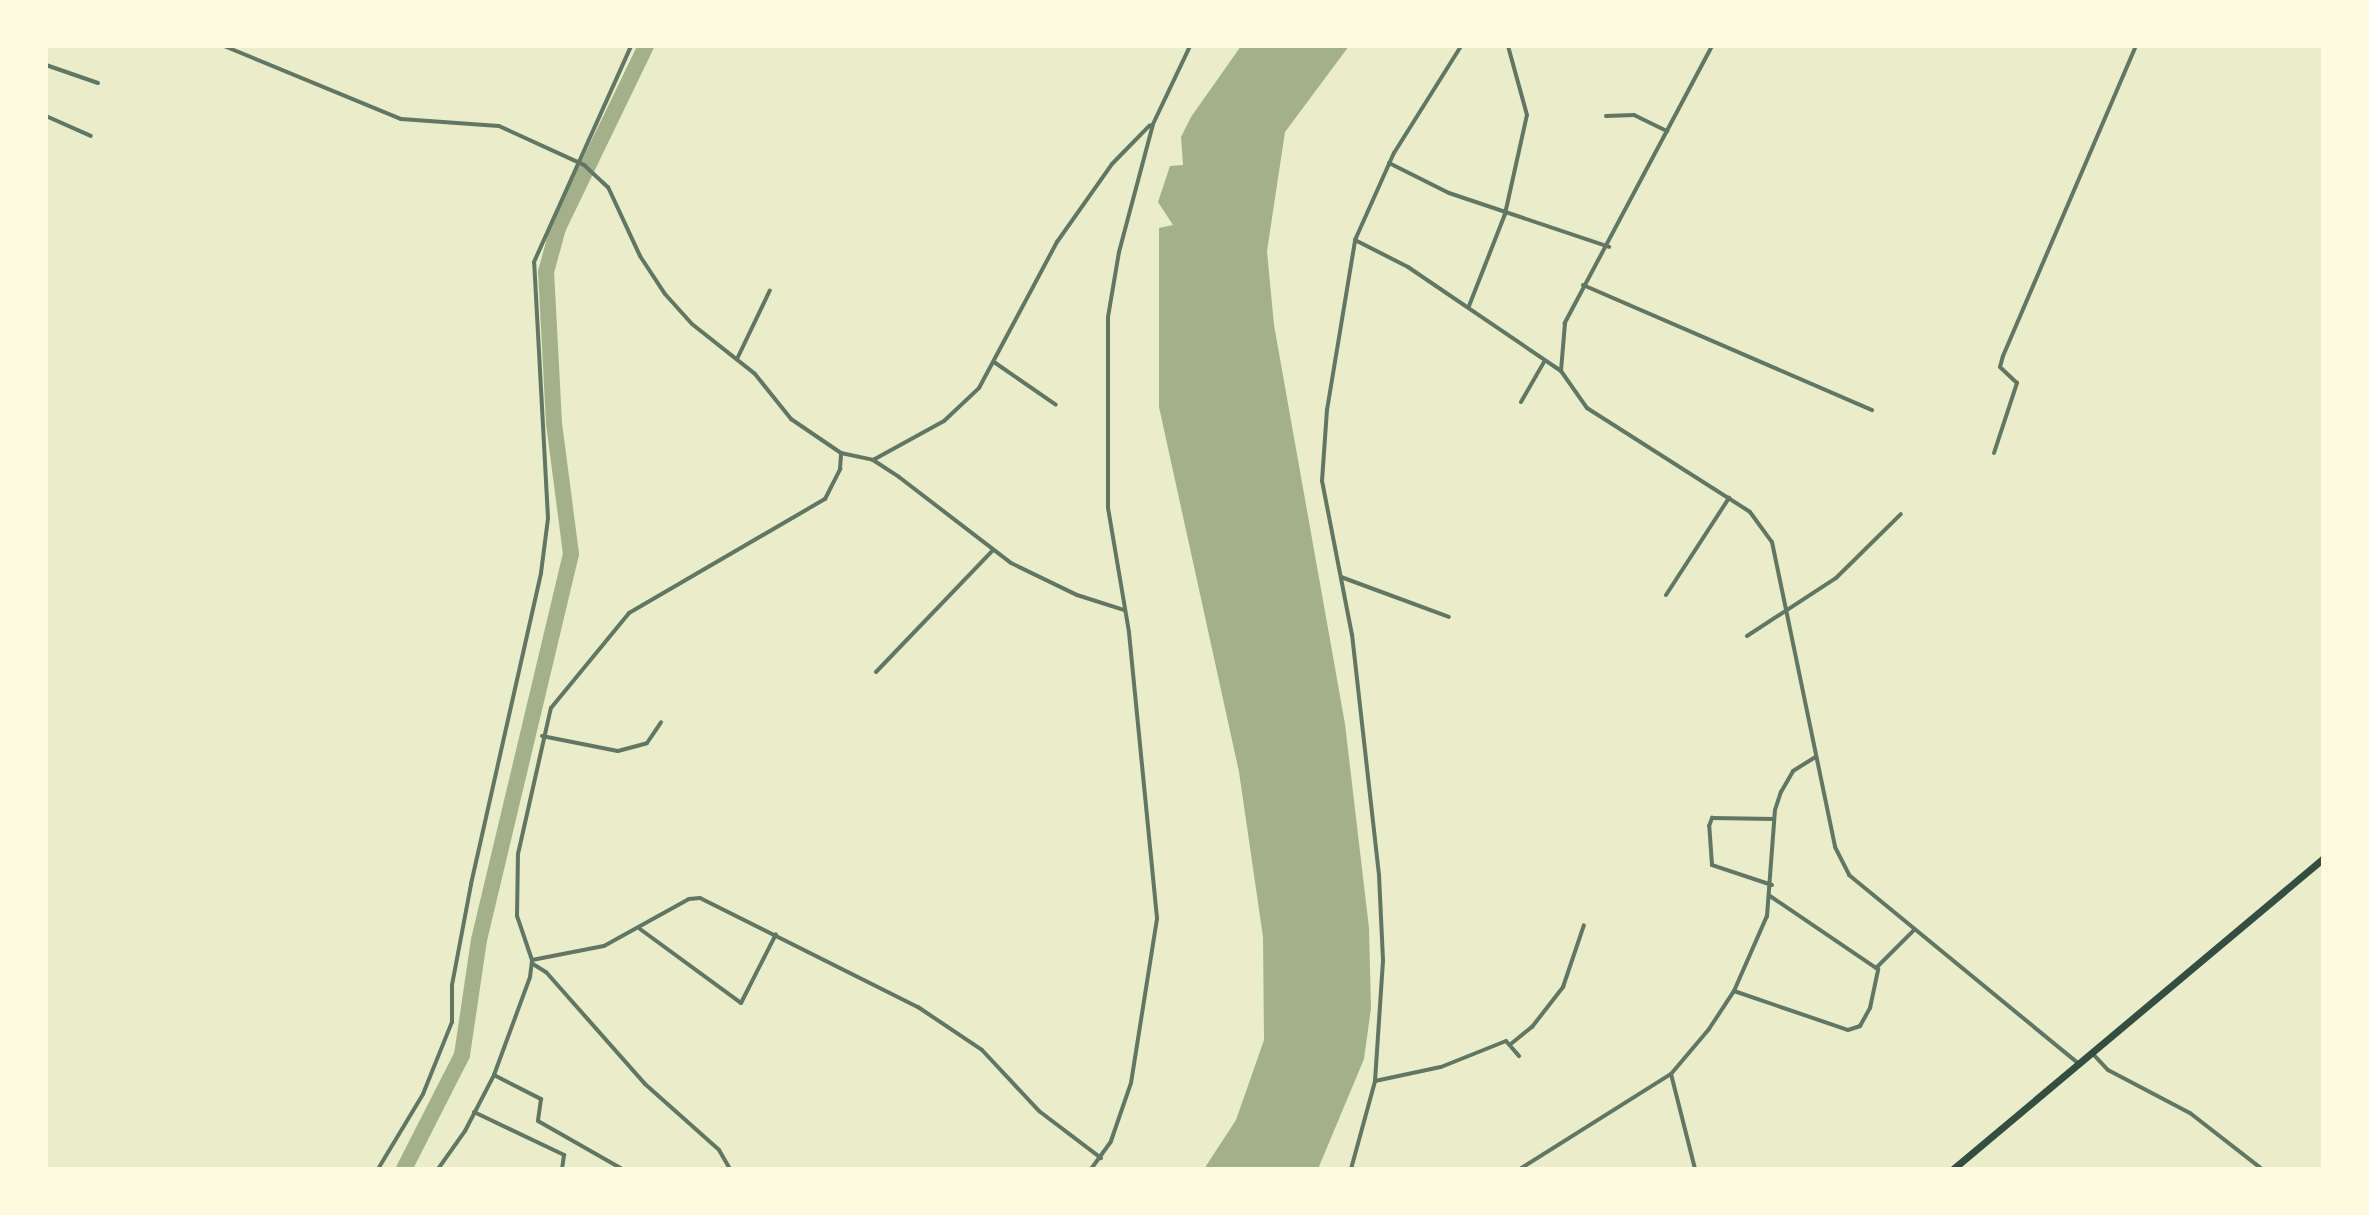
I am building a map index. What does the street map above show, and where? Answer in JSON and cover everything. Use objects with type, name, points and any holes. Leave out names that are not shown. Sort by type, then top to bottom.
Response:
[{"type":"highway","points":[[1953,1169],[2080,1064],[2096,1056],[2323,858]]},
{"type":"street","points":[[224,46],[401,119],[499,126],[584,165],[596,173],[665,294],[692,324],[737,359],[791,419],[841,453],[873,460],[993,550],[1077,595],[1126,611]]},
{"type":"street","points":[[378,1169],[423,1094],[452,1022],[452,985],[471,884],[541,573],[548,518],[534,262],[631,46]]},
{"type":"street","points":[[1091,1169],[1101,1158],[1131,1083],[1157,918],[1126,611],[1108,508],[1108,317],[1119,252],[1153,124],[1190,46]]},
{"type":"street","points":[[1351,1169],[1375,1081],[1383,960],[1379,875],[1352,635],[1322,481],[1327,410],[1355,240],[1389,163],[1461,46]]},
{"type":"street","points":[[1469,306],[1505,214],[1527,115],[1508,46]]},
{"type":"street","points":[[1561,371],[1565,323],[1583,285],[1609,247],[1712,46]]},
{"type":"street","points":[[1994,453],[2017,383],[2000,367],[2003,356],[2136,46]]},
{"type":"street","points":[[46,65],[98,83]]},
{"type":"street","points":[[1606,116],[1634,115],[1667,131]]},
{"type":"street","points":[[46,116],[91,136]]},
{"type":"street","points":[[873,460],[961,409],[994,362],[1038,274],[1073,219],[1112,164],[1153,124]]},
{"type":"street","points":[[1389,163],[1505,214],[1609,247]]},
{"type":"street","points":[[1355,240],[1469,306],[1544,362],[1561,371],[1587,408],[1750,512],[1772,542],[1815,756],[1842,866],[1914,930],[2080,1064]]},
{"type":"street","points":[[1583,285],[1872,410]]},
{"type":"street","points":[[737,359],[770,290]]},
{"type":"street","points":[[994,362],[1056,405]]},
{"type":"street","points":[[1521,402],[1544,362]]},
{"type":"street","points":[[730,1169],[719,1150],[645,1084],[533,962],[522,937],[515,893],[542,736],[551,708],[620,620],[825,499],[840,469],[841,453]]},
{"type":"street","points":[[1666,595],[1729,498]]},
{"type":"street","points":[[1747,636],[1836,578],[1901,514]]},
{"type":"street","points":[[876,672],[993,550]]},
{"type":"street","points":[[1341,577],[1449,617]]},
{"type":"street","points":[[542,736],[618,751],[647,743],[661,722]]},
{"type":"street","points":[[1520,1169],[1671,1074],[1734,991],[1763,930],[1772,885],[1774,819],[1793,771],[1815,756]]},
{"type":"street","points":[[1772,885],[1712,865],[1709,826],[1712,818],[1774,819]]},
{"type":"street","points":[[1734,991],[1848,1030],[1860,1026],[1870,1008],[1880,979],[1878,969],[1770,896]]},
{"type":"street","points":[[533,962],[604,946],[694,897],[776,934],[918,1007],[982,1050],[1039,1111],[1101,1158]]},
{"type":"street","points":[[1512,1043],[1528,1033],[1563,987],[1584,925]]},
{"type":"street","points":[[640,929],[741,1003],[776,934]]},
{"type":"street","points":[[1878,969],[1914,930]]},
{"type":"street","points":[[438,1169],[494,1075],[533,962]]},
{"type":"street","points":[[1375,1081],[1424,1072],[1506,1041],[1512,1043],[1519,1056]]},
{"type":"street","points":[[2096,1056],[2104,1068],[2190,1113],[2262,1169]]},
{"type":"street","points":[[1671,1074],[1695,1169]]},
{"type":"street","points":[[494,1075],[541,1099],[538,1121],[622,1169]]},
{"type":"street","points":[[473,1112],[564,1155],[562,1169]]},
{"type":"shaded area","points":[[1241,46],[1349,46],[1285,132],[1267,251],[1274,325],[1345,724],[1369,928],[1371,1008],[1364,1059],[1318,1169],[1204,1169],[1236,1120],[1264,1040],[1263,937],[1239,772],[1159,407],[1159,228],[1173,225],[1158,202],[1170,166],[1183,165],[1181,137],[1191,117]]},
{"type":"waterway","points":[[404,1169],[462,1055],[479,940],[571,554],[554,423],[546,272],[558,228],[646,46]]}]
